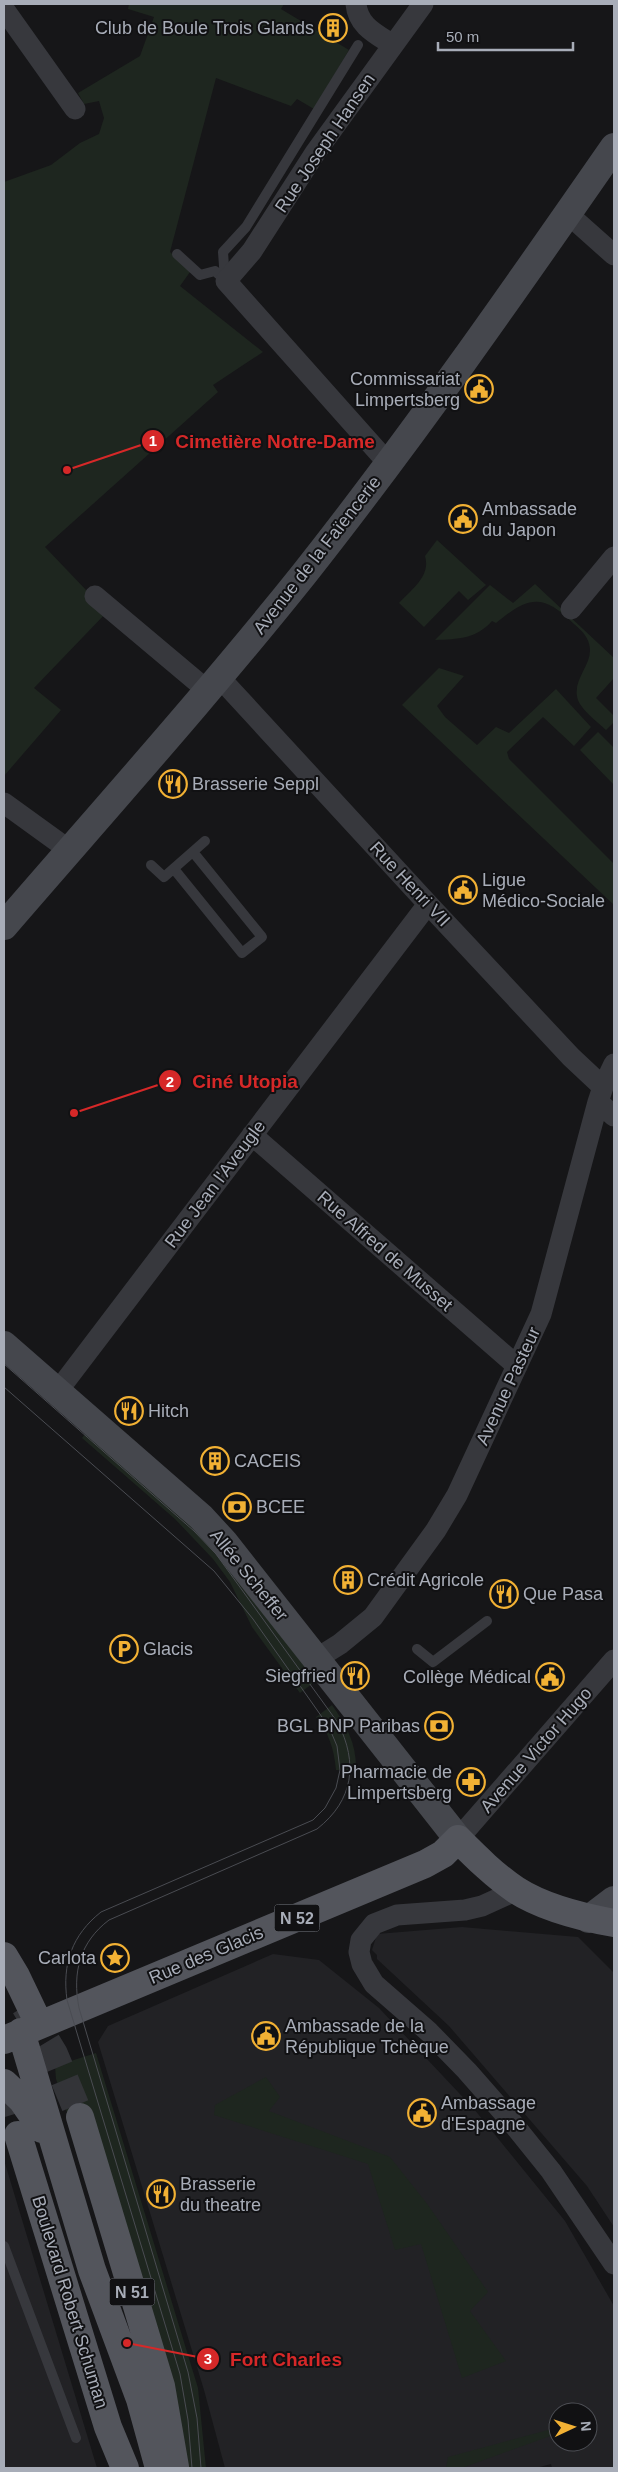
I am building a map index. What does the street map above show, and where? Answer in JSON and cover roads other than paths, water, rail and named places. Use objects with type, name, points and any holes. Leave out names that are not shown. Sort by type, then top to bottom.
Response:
[{"type":"main road","name":"Avenue de la Faïencerie","points":[[4,926],[214,684],[304,574],[388,463],[568,214],[614,147]]},
{"type":"main road","name":"Allée Scheffer","points":[[4,1345],[201,1517],[224,1542],[458,1839]]},
{"type":"main road","points":[[458,1839],[517,1890],[552,1907],[602,1921],[614,1900]]},
{"type":"main road","name":"Rue des Glacis","points":[[21,2032],[425,1864],[442,1854],[458,1839]]},
{"type":"main road","name":"N 51","points":[[4,1956],[16,1976],[21,2032]]},
{"type":"main road","name":"Boulevard Robert Schuman","points":[[21,2032],[92,2270],[140,2399],[160,2468]]},
{"type":"main road","points":[[4,2083],[22,2100],[57,2151]]},
{"type":"main road","name":"N 51","points":[[80,2117],[161,2386],[175,2468]]},
{"type":"main road","name":"Boulevard Robert Schuman","points":[[18,2135],[108,2427],[125,2468]]},
{"type":"main road","name":"Boulevard Robert Schuman","points":[[92,2270],[121,2404],[138,2468]]},
{"type":"street","points":[[356,4],[357,12],[363,24],[393,45]]},
{"type":"street","name":"Rue Joseph Hansen","points":[[226,281],[252,251],[314,153],[423,4]]},
{"type":"street","points":[[4,9],[75,109]]},
{"type":"street","points":[[568,214],[614,255]]},
{"type":"street","points":[[226,281],[388,463]]},
{"type":"street","points":[[571,608],[614,557]]},
{"type":"street","points":[[95,596],[214,684]]},
{"type":"street","name":"Rue Henri VII","points":[[214,684],[428,904],[571,1057],[614,1116]]},
{"type":"street","points":[[4,803],[69,850]]},
{"type":"street","name":"Rue Jean l'Aveugle","points":[[57,1392],[428,904]]},
{"type":"street","name":"Avenue Pasteur","points":[[316,1659],[378,1619],[457,1495],[541,1314],[600,1095],[614,1064]]},
{"type":"street","name":"Rue Alfred de Musset","points":[[252,1136],[517,1366]]},
{"type":"street","name":"Avenue Victor Hugo","points":[[458,1839],[614,1660]]},
{"type":"street","points":[[517,1890],[482,1906],[465,1910],[397,1915],[374,1924],[361,1940],[359,1952],[362,1964],[374,1984],[442,2045],[510,2120],[551,2171],[614,2264]]},
{"type":"lane","points":[[226,281],[224,252],[246,226],[358,45]]},
{"type":"lane","points":[[177,254],[200,275],[215,271],[226,281]]},
{"type":"lane","points":[[151,865],[164,877],[205,841]]},
{"type":"lane","points":[[174,869],[242,953],[262,937],[193,852]]},
{"type":"lane","points":[[417,1649],[433,1662],[487,1622]]},
{"type":"lane","points":[[4,2246],[76,2438]]},
{"type":"tunnel","points":[[25,2006],[54,2054],[80,2117]]},
{"type":"tunnel","points":[[4,2088],[18,2135]]},
{"type":"tram line","points":[[4,1364],[194,1531],[216,1554],[338,1723],[348,1752],[349,1780],[345,1793],[339,1806],[317,1829],[109,1920],[91,1938],[80,1959],[77,1982],[79,2008],[188,2372],[197,2418],[201,2468]]},
{"type":"tram line","points":[[4,1387],[214,1571],[253,1619],[329,1727],[337,1746],[340,1770],[336,1788],[325,1808],[313,1820],[101,1912],[76,1940],[68,1962],[66,1974],[67,2000],[180,2374],[188,2420],[192,2468]]},
{"type":"place","name":"Club de Boule Trois Glands","points":[[333,28]]},
{"type":"place","name":"Commissariat Limpertsberg","points":[[479,389]]},
{"type":"place","name":"Cimetière Notre-Dame","points":[[67,470]]},
{"type":"place","name":"Ambassade du Japon","points":[[463,519]]},
{"type":"place","name":"Brasserie Seppl","points":[[173,784]]},
{"type":"place","name":"Ligue Médico-Sociale","points":[[463,890]]},
{"type":"place","name":"Ciné Utopia","points":[[74,1113]]},
{"type":"place","name":"Hitch","points":[[129,1411]]},
{"type":"place","name":"CACEIS","points":[[215,1461]]},
{"type":"place","name":"BCEE","points":[[237,1507]]},
{"type":"place","name":"Crédit Agricole","points":[[348,1580]]},
{"type":"place","name":"Que Pasa","points":[[504,1594]]},
{"type":"place","name":"Glacis","points":[[124,1649]]},
{"type":"place","name":"Siegfried","points":[[355,1676]]},
{"type":"place","name":"Collège Médical","points":[[550,1677]]},
{"type":"place","name":"BGL BNP Paribas","points":[[439,1726]]},
{"type":"place","name":"Pharmacie de Limpertsberg","points":[[471,1782]]},
{"type":"place","name":"Carlota","points":[[115,1958]]},
{"type":"place","name":"Ambassade de la République Tchèque","points":[[266,2036]]},
{"type":"place","name":"Ambassage d'Espagne","points":[[422,2113]]},
{"type":"place","name":"Brasserie du theatre","points":[[161,2194]]},
{"type":"place","name":"Fort Charles","points":[[127,2343]]}]
